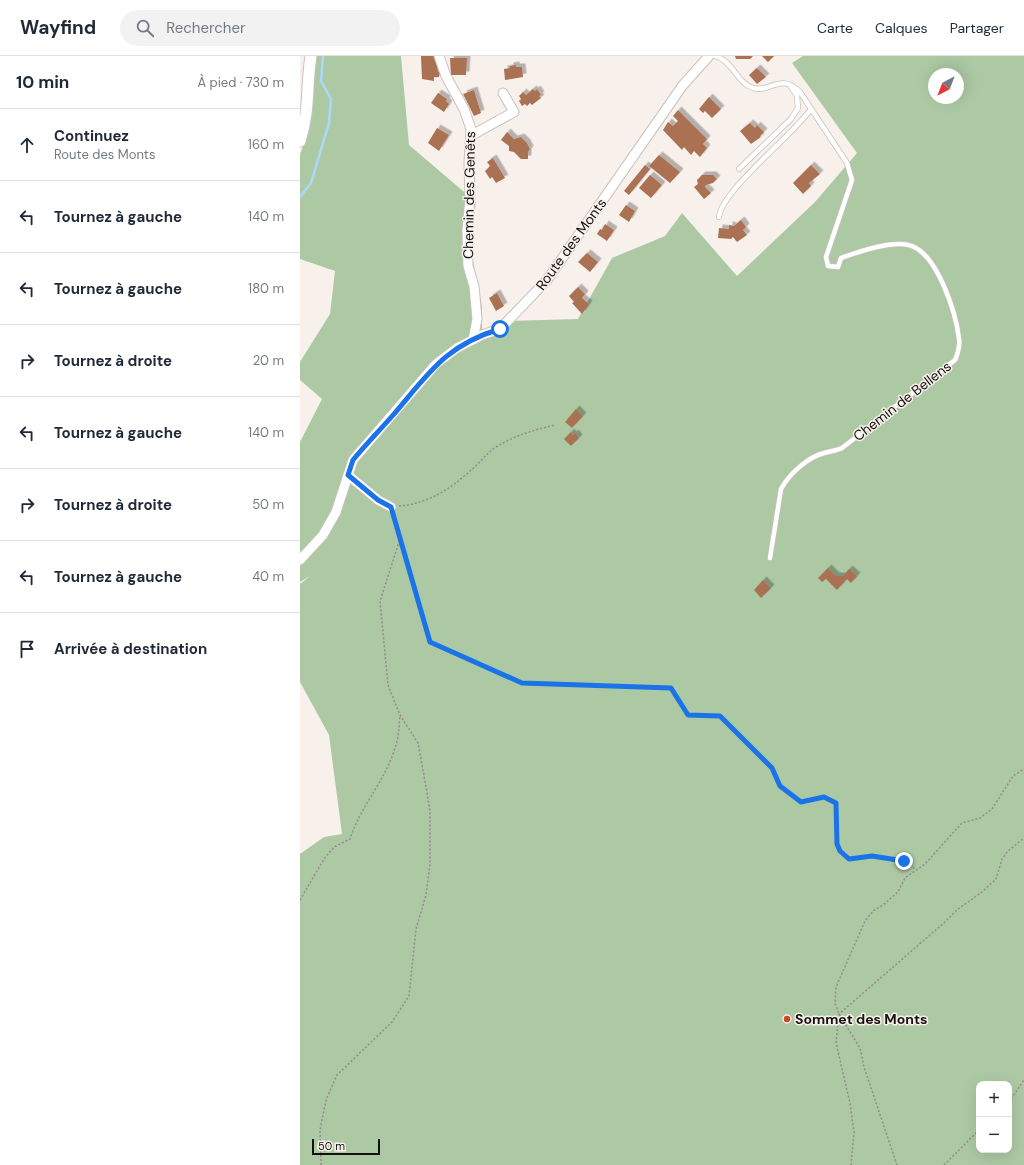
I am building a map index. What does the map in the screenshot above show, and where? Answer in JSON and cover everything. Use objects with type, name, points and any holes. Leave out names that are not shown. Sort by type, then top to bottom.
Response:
[{"type":"street","points":[[300,141],[306,121],[308,78],[311,56]]},
{"type":"street","name":"Chemin des Genêts","points":[[439,56],[446,76],[464,109],[472,135],[469,162],[470,199],[467,230],[468,266],[474,286],[477,319],[473,340]]},
{"type":"street","name":"Route des Monts","points":[[300,560],[323,535],[336,512],[353,460],[436,364],[457,348],[500,329],[548,280],[683,85],[709,56]]},
{"type":"street","points":[[472,135],[514,112],[503,93]]},
{"type":"street","points":[[348,475],[378,500],[391,507]]},
{"type":"lane","points":[[715,56],[726,62],[739,77],[753,88],[760,89],[778,83],[786,83],[797,96],[798,108],[791,119],[740,169]]},
{"type":"lane","name":"Chemin de Bellens","points":[[770,558],[782,489],[786,480],[814,458],[823,453],[842,448],[955,360],[959,351],[960,339],[942,280],[930,260],[912,246],[897,245],[863,250],[840,258],[838,266],[828,266],[826,257],[852,180],[847,163],[800,92],[795,87],[786,83]]},
{"type":"lane","points":[[719,217],[720,209],[747,176],[811,109]]},
{"type":"path","points":[[555,425],[505,441],[491,450],[471,471],[452,486],[432,498],[407,505],[391,507],[430,642],[522,683],[671,688],[688,715],[720,716],[772,768],[780,786],[801,802],[824,797],[836,803],[837,844],[840,851],[849,859],[872,856],[904,861],[917,870]]},
{"type":"path","points":[[321,1165],[320,1130],[326,1100],[337,1075],[392,1022],[409,996],[416,929],[427,887],[430,864],[430,812],[418,743],[400,715],[388,685],[380,601],[400,537]]},
{"type":"path","points":[[300,900],[324,858],[334,847],[350,839],[354,825],[377,787],[395,749],[399,732],[400,715]]},
{"type":"path","points":[[897,1165],[864,1067],[860,1048],[839,1014],[835,1003],[836,987],[865,921],[873,911],[883,906],[898,892],[905,878],[925,864],[962,823],[980,818],[992,809],[1012,776],[1024,769]]},
{"type":"path","points":[[851,1165],[854,1132],[850,1103],[836,1042],[839,1014],[958,909],[982,892],[996,879],[1002,859],[1008,850],[1024,838]]},
{"type":"path","points":[[1012,1098],[1024,1080]]},
{"type":"path","points":[[944,1165],[976,1133]]},
{"type":"green space","points":[[316,56],[401,56],[409,145],[476,202],[470,246],[482,307],[482,332],[504,321],[578,319],[612,258],[665,236],[682,213],[737,276],[815,202],[857,153],[792,63],[803,56],[1024,56],[1024,1165],[300,1165],[300,854],[324,837],[342,834],[329,735],[300,682],[300,584],[310,576],[300,582],[300,442],[322,399],[300,380],[300,362],[330,314],[335,271],[300,259],[300,155],[310,124]]},
{"type":"building","points":[[421,56],[436,56],[438,72],[440,72],[439,77],[434,77],[434,81],[422,79]]},
{"type":"building","points":[[735,56],[753,56],[750,59],[736,59]]},
{"type":"building","points":[[762,56],[774,56],[768,62]]},
{"type":"building","points":[[450,58],[467,58],[466,75],[451,75]]},
{"type":"building","points":[[516,65],[516,67],[522,67],[523,77],[505,80],[504,69]]},
{"type":"building","points":[[757,68],[766,77],[757,84],[749,75]]},
{"type":"building","points":[[533,89],[535,91],[537,89],[541,95],[539,96],[541,98],[532,105],[530,103],[527,106],[525,104],[522,106],[519,101],[521,99],[519,96],[523,92],[526,95]]},
{"type":"building","points":[[474,90],[481,113],[474,116],[463,94]]},
{"type":"building","points":[[438,93],[447,99],[446,101],[449,104],[444,112],[431,103]]},
{"type":"building","points":[[709,97],[721,109],[712,118],[705,111],[703,113],[699,109]]},
{"type":"building","points":[[678,110],[707,139],[703,144],[707,148],[700,157],[694,151],[691,155],[684,147],[682,150],[663,130],[668,122],[673,126],[678,121],[673,116]]},
{"type":"building","points":[[750,123],[755,128],[757,125],[764,132],[760,136],[761,137],[751,144],[740,131]]},
{"type":"building","points":[[437,128],[449,135],[439,151],[428,143]]},
{"type":"building","points":[[507,132],[514,139],[521,137],[527,143],[530,149],[528,152],[528,159],[521,159],[514,152],[509,151],[509,146],[501,140]]},
{"type":"building","points":[[659,155],[680,172],[670,183],[649,166]]},
{"type":"building","points":[[493,158],[505,178],[496,183],[492,177],[490,179],[485,171],[490,166],[487,162]]},
{"type":"building","points":[[645,165],[650,169],[629,195],[624,191]]},
{"type":"building","points":[[811,165],[820,174],[809,183],[811,186],[803,194],[793,183]]},
{"type":"building","points":[[650,175],[662,185],[651,198],[639,188]]},
{"type":"building","points":[[702,175],[713,175],[717,179],[713,183],[706,185],[705,187],[711,193],[704,199],[694,187],[698,184],[697,180]]},
{"type":"building","points":[[626,205],[635,211],[629,222],[619,215]]},
{"type":"building","points":[[741,220],[746,227],[743,230],[747,235],[737,242],[733,237],[731,239],[718,238],[719,228],[729,229],[729,225],[734,226]]},
{"type":"building","points":[[605,224],[614,230],[607,241],[597,234],[600,229],[602,230]]},
{"type":"building","points":[[587,253],[598,262],[590,272],[578,262]]},
{"type":"building","points":[[578,287],[585,294],[582,298],[589,304],[582,314],[572,303],[574,302],[569,296]]},
{"type":"building","points":[[497,293],[504,306],[496,311],[489,298]]},
{"type":"building","points":[[576,409],[583,416],[572,428],[565,422]]},
{"type":"building","points":[[571,432],[573,435],[575,433],[579,438],[571,446],[564,439]]},
{"type":"building","points":[[828,568],[836,576],[843,576],[849,569],[857,576],[851,583],[847,579],[837,590],[826,579],[822,582],[818,578]]},
{"type":"building","points":[[763,580],[771,588],[761,598],[754,590]]},
{"type":"waterway","points":[[300,197],[311,183],[329,123],[331,99],[321,81],[323,56]]},
{"type":"place","name":"Sommet des Monts","points":[[787,1019]]},
{"type":"route","points":[[500,329],[482,335],[457,348],[436,364],[392,416],[372,436],[353,460],[348,475],[378,500],[391,507],[430,642],[522,683],[671,688],[688,715],[720,716],[772,768],[780,786],[801,802],[824,797],[836,803],[837,844],[840,851],[849,859],[872,856],[904,861]]}]
